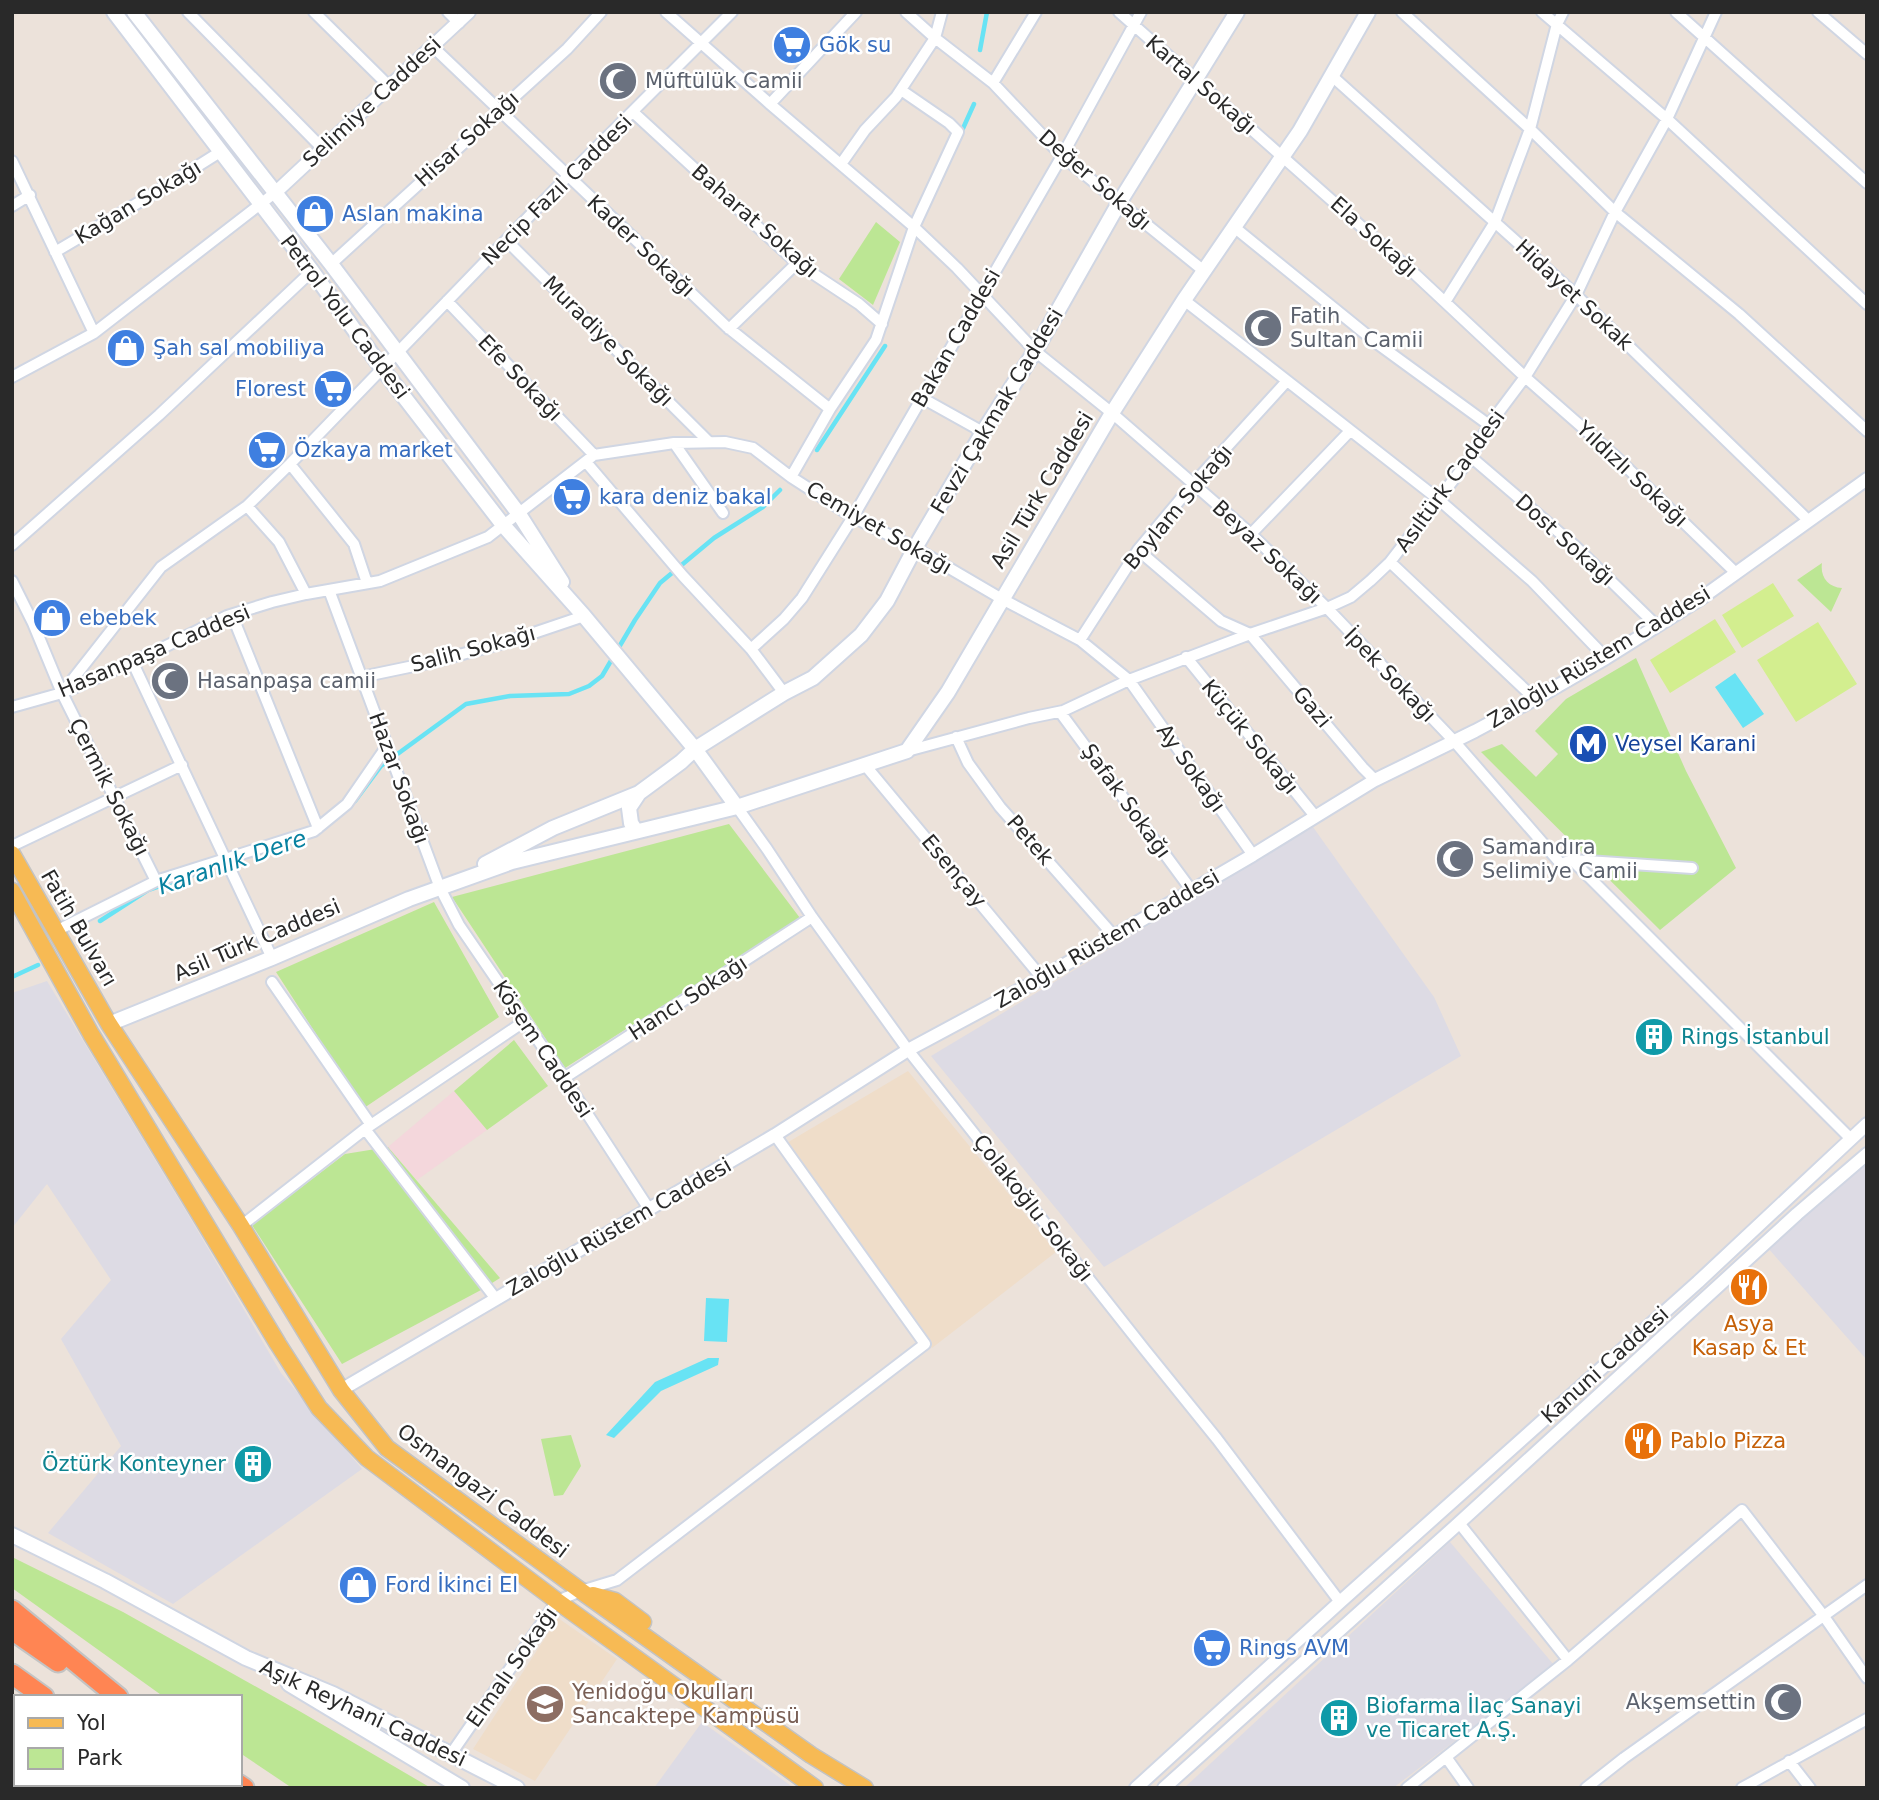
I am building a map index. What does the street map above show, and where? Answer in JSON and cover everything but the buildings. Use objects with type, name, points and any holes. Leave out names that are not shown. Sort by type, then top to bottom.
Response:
[{"type":"highway","points":[[12,1609],[116,1695]]},
{"type":"highway","points":[[12,1630],[104,1695]]},
{"type":"highway","points":[[12,1674],[41,1695]]},
{"type":"main road","name":"Petrol Yolu Caddesi","points":[[114,12],[503,525],[584,616],[695,749],[737,807]]},
{"type":"main road","name":"Petrol Yolu Caddesi","points":[[134,12],[276,192],[519,514],[584,616]]},
{"type":"main road","name":"Fevzi Çakmak Caddesi","points":[[695,749],[813,678],[861,635],[887,601],[915,548],[983,432],[1035,351],[1119,203],[1237,12]]},
{"type":"main road","name":"Asil Türk Caddesi","points":[[91,1034],[109,1024],[409,899],[512,862],[737,807],[907,751],[948,692],[1112,413],[1184,300],[1300,131],[1368,12]]},
{"type":"main road","points":[[680,731],[681,762]]},
{"type":"main road","name":"Asil Türk Caddesi","points":[[440,888],[553,828],[639,793],[695,749]]},
{"type":"main road","points":[[636,831],[631,822],[629,808],[639,793]]},
{"type":"main road","name":"Fatih Bulvarı","points":[[12,854],[109,1024]]},
{"type":"main road","name":"Fatih Bulvarı","points":[[12,891],[91,1034]]},
{"type":"main road","name":"Osmangazi Caddesi","points":[[109,1024],[241,1226],[341,1390],[387,1448],[811,1755],[865,1788]]},
{"type":"main road","name":"Osmangazi Caddesi","points":[[91,1034],[319,1408],[367,1458],[557,1601],[815,1788]]},
{"type":"main road","name":"Aşık Reyhani Caddesi","points":[[12,1535],[105,1581],[246,1657],[462,1788]]},
{"type":"main road","name":"Aşık Reyhani Caddesi","points":[[246,1657],[333,1694],[517,1788]]},
{"type":"street","points":[[188,12],[322,148]]},
{"type":"street","points":[[314,12],[389,86]]},
{"type":"street","points":[[448,12],[458,23]]},
{"type":"street","name":"Selimiye Caddesi","points":[[276,192],[469,12]]},
{"type":"street","name":"Hisar Sokağı","points":[[331,264],[567,49],[601,12]]},
{"type":"street","name":"Beyaz Sokağı","points":[[666,12],[915,227],[1035,351],[1194,483],[1327,608]]},
{"type":"street","name":"Necip Fazıl Caddesi","points":[[62,693],[161,568],[247,506],[732,12]]},
{"type":"street","points":[[770,104],[856,12]]},
{"type":"street","name":"Değer Sokağı","points":[[906,12],[993,83],[1062,156],[1204,271]]},
{"type":"street","points":[[841,164],[865,130],[901,90],[935,38],[942,12]]},
{"type":"street","points":[[993,83],[1036,12]]},
{"type":"street","name":"Kartal Sokağı","points":[[1119,12],[1283,156]]},
{"type":"street","name":"Bakan Caddesi","points":[[751,649],[784,619],[802,598],[853,517],[1062,156],[1141,12]]},
{"type":"street","points":[[1402,12],[1530,129],[1615,212],[1739,314],[1867,431]]},
{"type":"street","points":[[1542,12],[1667,119],[1867,304]]},
{"type":"street","points":[[1445,302],[1494,222],[1530,129],[1557,24],[1563,12]]},
{"type":"street","points":[[1676,12],[1867,183]]},
{"type":"street","name":"Asıltürk Caddesi","points":[[907,751],[1060,712],[1186,657],[1352,597],[1390,562],[1471,457],[1489,425],[1525,377],[1576,295],[1615,212],[1667,119],[1716,12]]},
{"type":"street","points":[[1818,12],[1867,54]]},
{"type":"street","name":"Kader Sokağı","points":[[432,46],[729,329],[830,409]]},
{"type":"street","name":"Hidayet Sokak","points":[[1332,76],[1576,295],[1809,521]]},
{"type":"street","points":[[791,477],[830,409],[876,340],[915,227],[958,131],[901,90]]},
{"type":"street","name":"Baharat Sokağı","points":[[633,112],[797,263],[859,304],[882,324]]},
{"type":"street","name":"Kağan Sokağı","points":[[55,252],[220,152]]},
{"type":"street","name":"Ela Sokağı","points":[[1283,156],[1525,377]]},
{"type":"street","points":[[12,161],[94,333]]},
{"type":"street","points":[[12,377],[94,333],[276,192]]},
{"type":"street","points":[[12,206],[30,195]]},
{"type":"street","points":[[1234,227],[1378,344],[1489,425]]},
{"type":"street","name":"Muradiye Sokağı","points":[[507,241],[709,442]]},
{"type":"street","points":[[729,329],[797,263]]},
{"type":"street","points":[[12,545],[159,415],[312,271]]},
{"type":"street","points":[[1184,300],[1438,499],[1532,581],[1606,658]]},
{"type":"street","name":"Efe Sokağı","points":[[447,301],[590,459],[672,564],[751,649],[784,693]]},
{"type":"street","name":"Yıldızlı Sokağı","points":[[1525,377],[1615,456],[1736,573]]},
{"type":"street","name":"Boylam Sokağı","points":[[1080,640],[1138,550],[1194,483],[1286,382]]},
{"type":"street","points":[[922,398],[983,432]]},
{"type":"street","points":[[1251,534],[1350,431]]},
{"type":"street","name":"Cemiyet Sokağı","points":[[590,459],[674,443],[724,442],[753,448],[791,477],[853,517],[915,548],[1080,640]]},
{"type":"street","points":[[674,443],[723,513]]},
{"type":"street","name":"Dost Sokağı","points":[[1471,457],[1575,546],[1657,626]]},
{"type":"street","name":"Hasanpaşa Caddesi","points":[[12,707],[62,693],[232,615],[306,593],[380,581],[488,537],[590,459]]},
{"type":"street","points":[[290,464],[354,544],[367,583]]},
{"type":"street","name":"Zaloğlu Rüstem Caddesi","points":[[341,1390],[775,1135],[908,1050],[1042,978],[1253,855],[1375,780],[1535,699],[1606,658],[1700,599],[1867,479]]},
{"type":"street","points":[[247,506],[279,542],[306,593]]},
{"type":"street","points":[[1138,550],[1222,621],[1250,634]]},
{"type":"street","points":[[1390,562],[1535,699]]},
{"type":"street","name":"Çermik Sokağı","points":[[12,580],[62,693],[156,881]]},
{"type":"street","name":"Hazar Sokağı","points":[[329,590],[440,888]]},
{"type":"street","name":"İpek Sokağı","points":[[1327,608],[1454,741],[1561,863],[1572,860]]},
{"type":"street","points":[[232,615],[318,828]]},
{"type":"street","name":"Salih Sokağı","points":[[361,677],[445,659],[584,616]]},
{"type":"street","name":"Gazi","points":[[1250,634],[1375,780]]},
{"type":"street","name":"Ay Sokağı","points":[[1080,640],[1129,680],[1253,855]]},
{"type":"street","name":"Küçük Sokağı","points":[[1186,657],[1315,816]]},
{"type":"street","points":[[132,662],[272,958]]},
{"type":"street","name":"Şafak Sokağı","points":[[1060,712],[1192,891]]},
{"type":"street","name":"Petek","points":[[956,737],[968,763],[1000,807],[1114,936]]},
{"type":"street","points":[[56,931],[156,881],[314,831],[347,804],[388,748]]},
{"type":"street","points":[[12,846],[182,765]]},
{"type":"street","name":"Esençay","points":[[865,765],[1042,978]]},
{"type":"street","name":"Çolakoğlu Sokağı","points":[[737,807],[812,918],[908,1050],[1217,1439],[1340,1602]]},
{"type":"street","points":[[1572,860],[1692,868]]},
{"type":"street","points":[[1572,860],[1851,1139]]},
{"type":"street","name":"Köşem Caddesi","points":[[440,888],[459,925],[564,1078],[649,1209]]},
{"type":"street","name":"Hancı Sokağı","points":[[564,1078],[812,918]]},
{"type":"street","points":[[272,982],[368,1127],[496,1298]]},
{"type":"street","points":[[241,1226],[368,1127],[525,1021]]},
{"type":"street","name":"Kanuni Caddesi","points":[[1136,1788],[1698,1282],[1867,1124]]},
{"type":"street","name":"Elmalı Sokağı","points":[[451,1754],[557,1601],[617,1580],[925,1344],[775,1135]]},
{"type":"street","name":"Kanuni Caddesi","points":[[1164,1788],[1787,1223],[1867,1154]]},
{"type":"street","points":[[1407,1788],[1568,1660],[1742,1510],[1823,1615],[1867,1678]]},
{"type":"street","points":[[1459,1523],[1568,1660]]},
{"type":"street","points":[[1586,1788],[1867,1585]]},
{"type":"street","points":[[1340,1602],[1353,1618]]},
{"type":"street","points":[[1742,1788],[1867,1719]]},
{"type":"street","points":[[1446,1757],[1468,1788]]},
{"type":"street","points":[[1789,1761],[1810,1788]]},
{"type":"shaded area","points":[[1313,827],[1434,997],[1461,1056],[1104,1267],[931,1056]]},
{"type":"shaded area","points":[[47,981],[281,1373],[362,1469],[173,1604],[48,1533],[121,1446],[61,1339],[111,1280],[47,1184],[12,1228],[12,993]]},
{"type":"shaded area","points":[[908,1071],[1056,1252],[932,1348],[785,1144]]},
{"type":"shaded area","points":[[454,1091],[487,1130],[417,1180],[388,1147]]},
{"type":"shaded area","points":[[1867,1158],[1867,1360],[1767,1247]]},
{"type":"shaded area","points":[[1450,1542],[1554,1665],[1393,1788],[1184,1788]]},
{"type":"shaded area","name":"Yenidoğu Okulları Sancaktepe Kampüsü","points":[[558,1618],[617,1659],[535,1781],[473,1749]]},
{"type":"shaded area","points":[[702,1722],[794,1788],[654,1788]]},
{"type":"green space","points":[[876,222],[900,242],[873,305],[839,279]]},
{"type":"green space","points":[[1822,563],[1822,573],[1826,580],[1833,586],[1842,588],[1831,612],[1797,580]]},
{"type":"green space","points":[[1773,583],[1794,616],[1742,648],[1722,615]]},
{"type":"green space","points":[[1715,619],[1736,652],[1670,693],[1650,660]]},
{"type":"green space","points":[[1818,622],[1857,684],[1796,722],[1757,660]]},
{"type":"green space","points":[[1636,658],[1686,771],[1736,868],[1660,930],[1481,752],[1502,744],[1536,777],[1558,754],[1535,731],[1566,699]]},
{"type":"green space","points":[[729,824],[800,918],[565,1068],[452,897]]},
{"type":"green space","points":[[434,902],[499,1017],[364,1108],[276,972]]},
{"type":"green space","points":[[514,1040],[548,1086],[487,1130],[454,1091]]},
{"type":"green space","points":[[388,1147],[500,1278],[342,1364],[252,1225],[345,1154]]},
{"type":"green space","points":[[571,1435],[581,1466],[563,1495],[554,1496],[541,1439]]},
{"type":"green space","points":[[12,1557],[123,1612],[431,1788],[292,1788],[242,1754],[242,1695],[161,1695],[12,1588]]},
{"type":"water","points":[[1735,673],[1764,714],[1743,728],[1715,687]]},
{"type":"water","points":[[706,1298],[729,1299],[727,1342],[704,1341]]},
{"type":"water","points":[[708,1358],[719,1358],[718,1365],[661,1391],[614,1438],[606,1435],[655,1382]]},
{"type":"waterway","name":"Karanlık Dere","points":[[980,50],[987,12]]},
{"type":"waterway","points":[[960,135],[974,104]]},
{"type":"waterway","name":"Karanlık Dere","points":[[817,450],[885,346]]},
{"type":"waterway","name":"Karanlık Dere","points":[[355,801],[381,766],[466,704],[510,696],[569,694],[589,686],[602,676],[660,583],[714,538],[763,507],[780,490]]},
{"type":"waterway","name":"Karanlık Dere","points":[[100,921],[148,890],[201,872]]},
{"type":"waterway","name":"Karanlık Dere","points":[[12,977],[38,965]]},
{"type":"place","name":"Gök su","points":[[792,45]]},
{"type":"place","name":"Müftülük Camii","points":[[618,81]]},
{"type":"place","name":"Aslan makina","points":[[315,214]]},
{"type":"place","name":"Fatih Sultan Camii","points":[[1263,328]]},
{"type":"place","name":"Şah sal mobiliya","points":[[126,348]]},
{"type":"place","name":"Florest","points":[[333,389]]},
{"type":"place","name":"Özkaya market","points":[[267,450]]},
{"type":"place","name":"kara deniz bakal","points":[[572,497]]},
{"type":"place","name":"ebebek","points":[[52,618]]},
{"type":"place","name":"Hasanpaşa camii","points":[[170,681]]},
{"type":"place","name":"Veysel Karani","points":[[1588,744]]},
{"type":"place","name":"Samandıra Selimiye Camii","points":[[1455,859]]},
{"type":"place","name":"Rings İstanbul","points":[[1654,1037]]},
{"type":"place","name":"Asya Kasap & Et","points":[[1749,1287]]},
{"type":"place","name":"Pablo Pizza","points":[[1643,1441]]},
{"type":"place","name":"Öztürk Konteyner","points":[[253,1464]]},
{"type":"place","name":"Ford İkinci El","points":[[358,1585]]},
{"type":"place","name":"Rings AVM","points":[[1212,1648]]},
{"type":"place","name":"Akşemsettin","points":[[1783,1702]]},
{"type":"place","name":"Yenidoğu Okulları Sancaktepe Kampüsü","points":[[545,1704]]},
{"type":"place","name":"Biofarma İlaç Sanayi ve Ticaret A.Ş.","points":[[1339,1718]]}]
